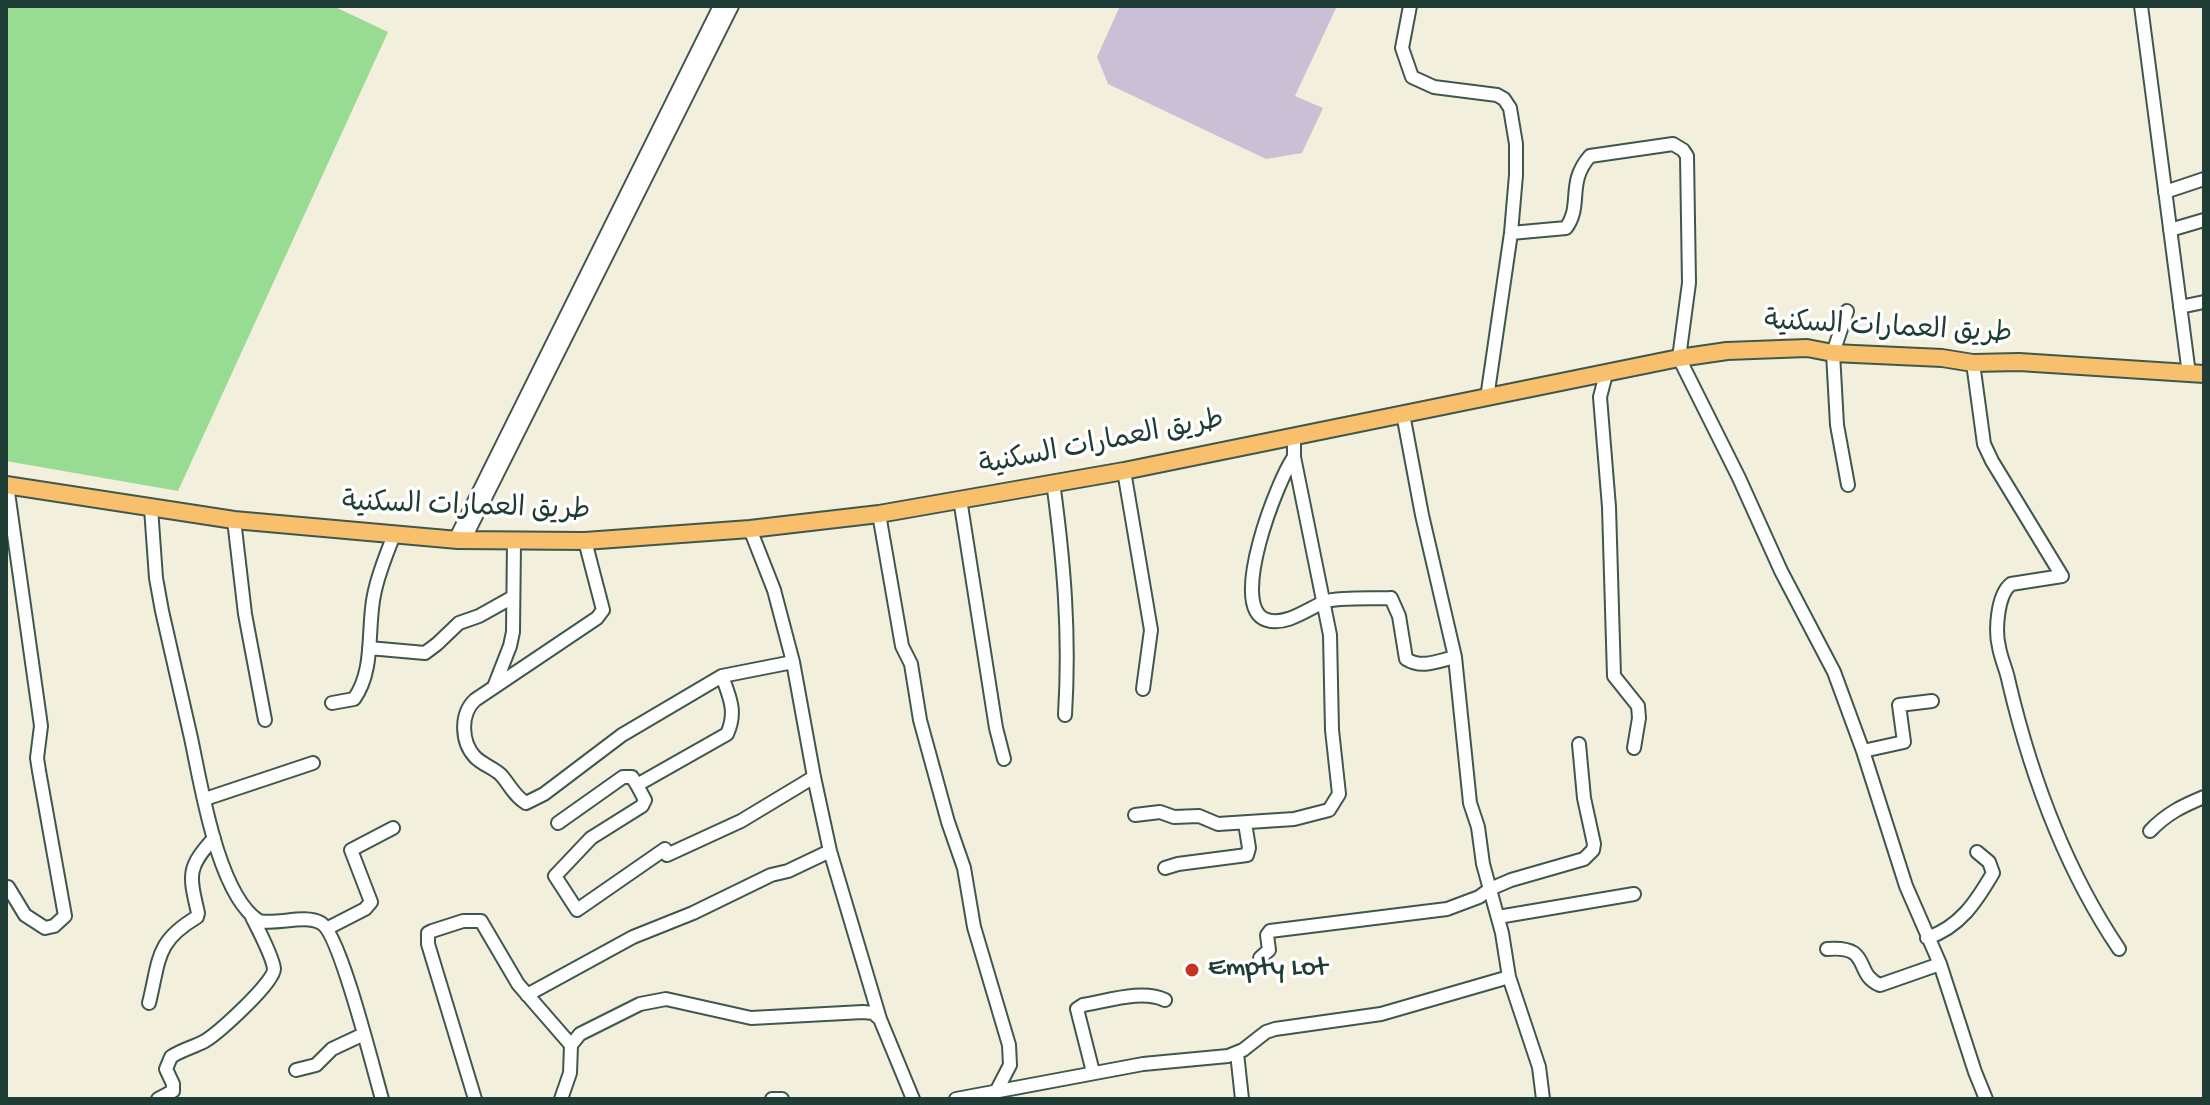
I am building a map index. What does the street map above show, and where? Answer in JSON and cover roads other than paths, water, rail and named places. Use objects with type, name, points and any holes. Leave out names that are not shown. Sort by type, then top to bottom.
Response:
[{"type":"main road","name":"طريق العمارات السكنية","points":[[6,485],[234,520],[459,540],[585,541],[750,529],[879,514],[1124,471],[1679,358],[1765,349],[1807,348],[1833,353],[1942,358],[1973,363],[2019,362],[2196,374]]},
{"type":"street","points":[[459,540],[720,6]]},
{"type":"street","points":[[459,540],[732,6]]},
{"type":"street","points":[[1410,6],[1402,48],[1412,77],[1434,87],[1497,95],[1510,108],[1516,144],[1511,233],[1487,398]]},
{"type":"street","points":[[2141,6],[2180,307],[2196,374]]},
{"type":"street","points":[[1511,233],[1566,228],[1573,219],[1575,180],[1590,156],[1673,144],[1687,156],[1689,283],[1679,358],[1781,571],[1834,672],[1906,886],[1940,964],[1986,1099]]},
{"type":"street","points":[[2165,192],[2204,179]]},
{"type":"street","points":[[2170,230],[2204,220]]},
{"type":"street","points":[[2180,307],[2204,302]]},
{"type":"street","points":[[1847,311],[1833,353],[1839,439],[1848,485]]},
{"type":"street","points":[[1973,363],[1984,444],[2062,576],[2011,584],[2004,589],[2000,598],[1998,645],[2016,715],[2052,821],[2096,915],[2119,949]]},
{"type":"street","points":[[1606,374],[1600,397],[1609,507],[1614,676],[1638,706],[1634,748]]},
{"type":"street","points":[[1403,414],[1422,515],[1455,657],[1470,803],[1478,827],[1483,864],[1498,917],[1509,977],[1539,1067],[1543,1099]]},
{"type":"street","points":[[1135,815],[1160,812],[1174,817],[1199,816],[1218,824],[1245,823],[1317,814],[1329,810],[1337,801],[1330,635],[1294,457],[1294,435]]},
{"type":"street","points":[[1294,457],[1280,484],[1254,565],[1250,582],[1251,599],[1257,613],[1269,621],[1304,613],[1325,601],[1391,598],[1399,616],[1406,659],[1415,665],[1455,657]]},
{"type":"street","points":[[1124,471],[1151,630],[1143,689]]},
{"type":"street","points":[[1053,482],[1065,568],[1065,715]]},
{"type":"street","points":[[6,485],[40,715],[39,771],[65,916],[54,926],[45,928],[25,915],[8,887]]},
{"type":"street","points":[[960,499],[996,728],[1004,759]]},
{"type":"street","points":[[151,508],[156,578],[214,838],[228,879],[252,917],[273,965],[272,975],[223,1028],[204,1042],[171,1057],[166,1069],[173,1091],[158,1099]]},
{"type":"street","points":[[879,514],[902,646],[911,664],[920,720],[964,868],[974,927],[1009,1045],[1010,1065],[996,1092]]},
{"type":"street","points":[[234,520],[245,614],[265,720]]},
{"type":"street","points":[[750,529],[774,590],[793,662],[830,851],[880,1019],[912,1097],[897,1099]]},
{"type":"street","points":[[332,703],[354,699],[358,694],[369,648],[374,595],[380,569],[394,535]]},
{"type":"street","points":[[585,541],[603,610],[597,618],[467,707],[463,718],[472,754],[499,773],[526,803],[544,794],[622,735],[722,676],[793,662]]},
{"type":"street","points":[[494,687],[513,632],[514,542]]},
{"type":"street","points":[[369,648],[425,653],[459,623],[513,597]]},
{"type":"street","points":[[637,785],[727,734],[733,722],[733,705],[722,676]]},
{"type":"street","points":[[1863,751],[1904,742],[1899,705],[1932,701]]},
{"type":"street","points":[[1260,958],[1267,953],[1267,935],[1272,930],[1447,909],[1511,880],[1584,859],[1593,850],[1594,844],[1584,798],[1579,744]]},
{"type":"street","points":[[205,799],[313,763]]},
{"type":"street","points":[[558,823],[623,777],[632,777],[645,800],[642,806],[591,838],[555,876],[577,910],[665,849],[667,855],[699,842],[747,818],[814,777]]},
{"type":"street","points":[[2150,831],[2178,807],[2204,797]]},
{"type":"street","points":[[1165,868],[1247,855],[1245,823]]},
{"type":"street","points":[[328,928],[365,909],[371,902],[351,850],[393,828]]},
{"type":"street","points":[[149,1003],[165,943],[172,933],[197,917],[191,875],[193,863],[214,838]]},
{"type":"street","points":[[527,995],[633,937],[704,909],[771,875],[788,871],[830,851]]},
{"type":"street","points":[[1927,938],[1943,932],[1968,913],[1985,887],[1993,873],[1989,862],[1977,852]]},
{"type":"street","points":[[1498,917],[1634,894]]},
{"type":"street","points":[[252,917],[267,923],[316,921],[328,928],[351,990],[382,1099]]},
{"type":"street","points":[[475,1099],[432,958],[428,933],[463,921],[481,921],[527,995],[571,1045]]},
{"type":"street","points":[[1827,949],[1846,947],[1855,952],[1873,981],[1880,985],[1940,964]]},
{"type":"street","points":[[956,1099],[1093,1072],[1237,1053],[1275,1029],[1381,1014],[1509,977]]},
{"type":"street","points":[[1093,1072],[1077,1009],[1083,1005],[1142,995],[1154,994],[1165,1000]]},
{"type":"street","points":[[563,1098],[570,1073],[571,1045],[580,1034],[640,1004],[666,999],[751,1018],[863,1012],[873,1013],[880,1019]]},
{"type":"street","points":[[296,1070],[316,1065],[332,1049],[364,1034]]},
{"type":"street","points":[[1237,1053],[1242,1099]]},
{"type":"street","points":[[772,1099],[782,1099]]},
{"type":"place","name":"Empty Lot","points":[[1192,970]]}]
